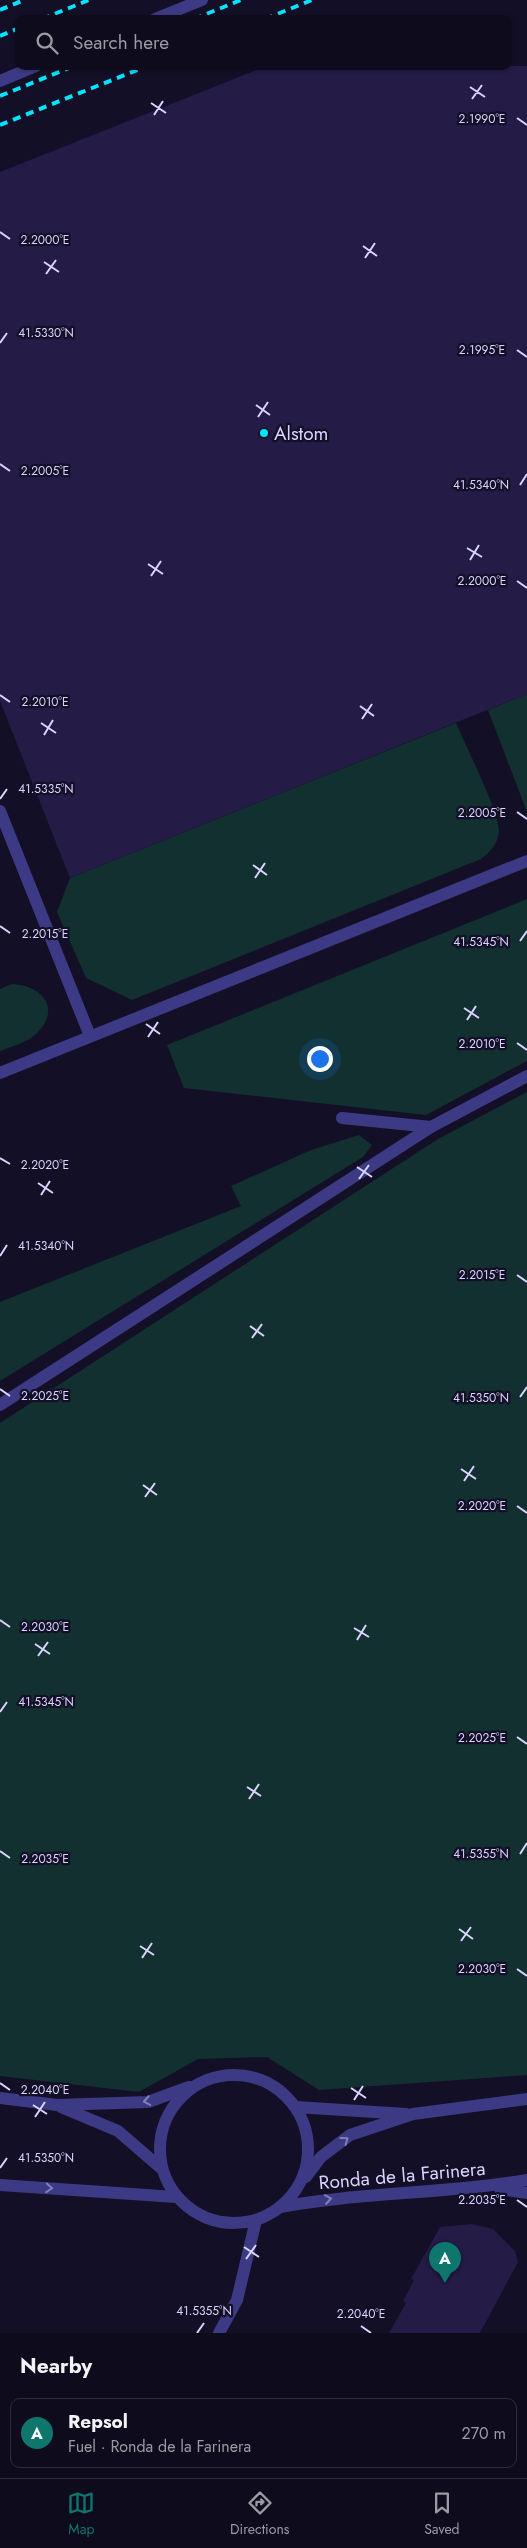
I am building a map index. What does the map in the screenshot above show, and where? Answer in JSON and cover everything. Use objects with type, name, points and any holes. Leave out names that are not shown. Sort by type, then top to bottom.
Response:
[{"type":"street","points":[[165,15],[202,0]]},
{"type":"street","points":[[0,81],[26,70]]},
{"type":"street","points":[[0,811],[90,1036]]},
{"type":"street","points":[[0,1072],[527,862]]},
{"type":"street","points":[[0,1405],[431,1128],[527,1076]]},
{"type":"street","points":[[342,1118],[431,1128]]},
{"type":"street","points":[[0,2098],[57,2105],[148,2102],[222,2074],[250,2075],[276,2087],[296,2106],[307,2132],[308,2160],[298,2186],[280,2207],[256,2220],[228,2223],[201,2216],[176,2197],[162,2169],[159,2137],[171,2108],[193,2086]]},
{"type":"street","name":"Ronda de la Farinera","points":[[298,2186],[321,2157],[350,2135],[413,2114],[527,2099]]},
{"type":"street","points":[[57,2105],[118,2131],[162,2169]]},
{"type":"street","name":"Ronda de la Farinera","points":[[296,2106],[413,2114]]},
{"type":"street","name":"Ronda de la Farinera","points":[[280,2207],[330,2198],[487,2187],[527,2180]]},
{"type":"street","points":[[0,2185],[176,2197]]},
{"type":"street","points":[[487,2187],[527,2193]]},
{"type":"street","points":[[219,2333],[237,2300],[256,2220]]},
{"type":"green space","points":[[527,694],[527,812],[488,710]]},
{"type":"green space","points":[[456,723],[488,794],[498,822],[497,840],[481,859],[132,1000],[86,978],[57,912],[70,878]]},
{"type":"green space","points":[[527,899],[527,1061],[426,1115],[184,1088],[167,1045]]},
{"type":"green space","points":[[12,984],[31,988],[39,993],[48,1006],[48,1014],[45,1023],[38,1032],[20,1043],[0,1051],[0,989]]},
{"type":"green space","points":[[527,1092],[527,2075],[319,2090],[267,2057],[198,2059],[139,2092],[0,2076],[0,1423],[438,1139]]},
{"type":"green space","points":[[359,1135],[372,1145],[363,1157],[0,1381],[0,1302],[241,1206],[231,1186],[311,1150]]},
{"type":"building","name":"Alstom","points":[[512,66],[527,66],[527,694],[70,878],[0,701],[0,172],[257,70],[512,70]]},
{"type":"building","points":[[472,2224],[493,2229],[515,2251],[518,2262],[480,2333],[389,2333],[406,2303],[403,2301],[414,2280],[411,2279],[440,2227]]},
{"type":"railway","points":[[0,10],[24,0]]},
{"type":"railway","points":[[52,15],[89,0]]},
{"type":"railway","points":[[204,15],[241,0]]},
{"type":"railway","points":[[275,15],[312,0]]},
{"type":"railway","points":[[0,36],[15,30]]},
{"type":"railway","points":[[0,96],[64,70]]},
{"type":"railway","points":[[0,125],[137,70]]},
{"type":"place","name":"Alstom","points":[[264,433]]},
{"type":"place","name":"Repsol","points":[[445,2283]]}]
